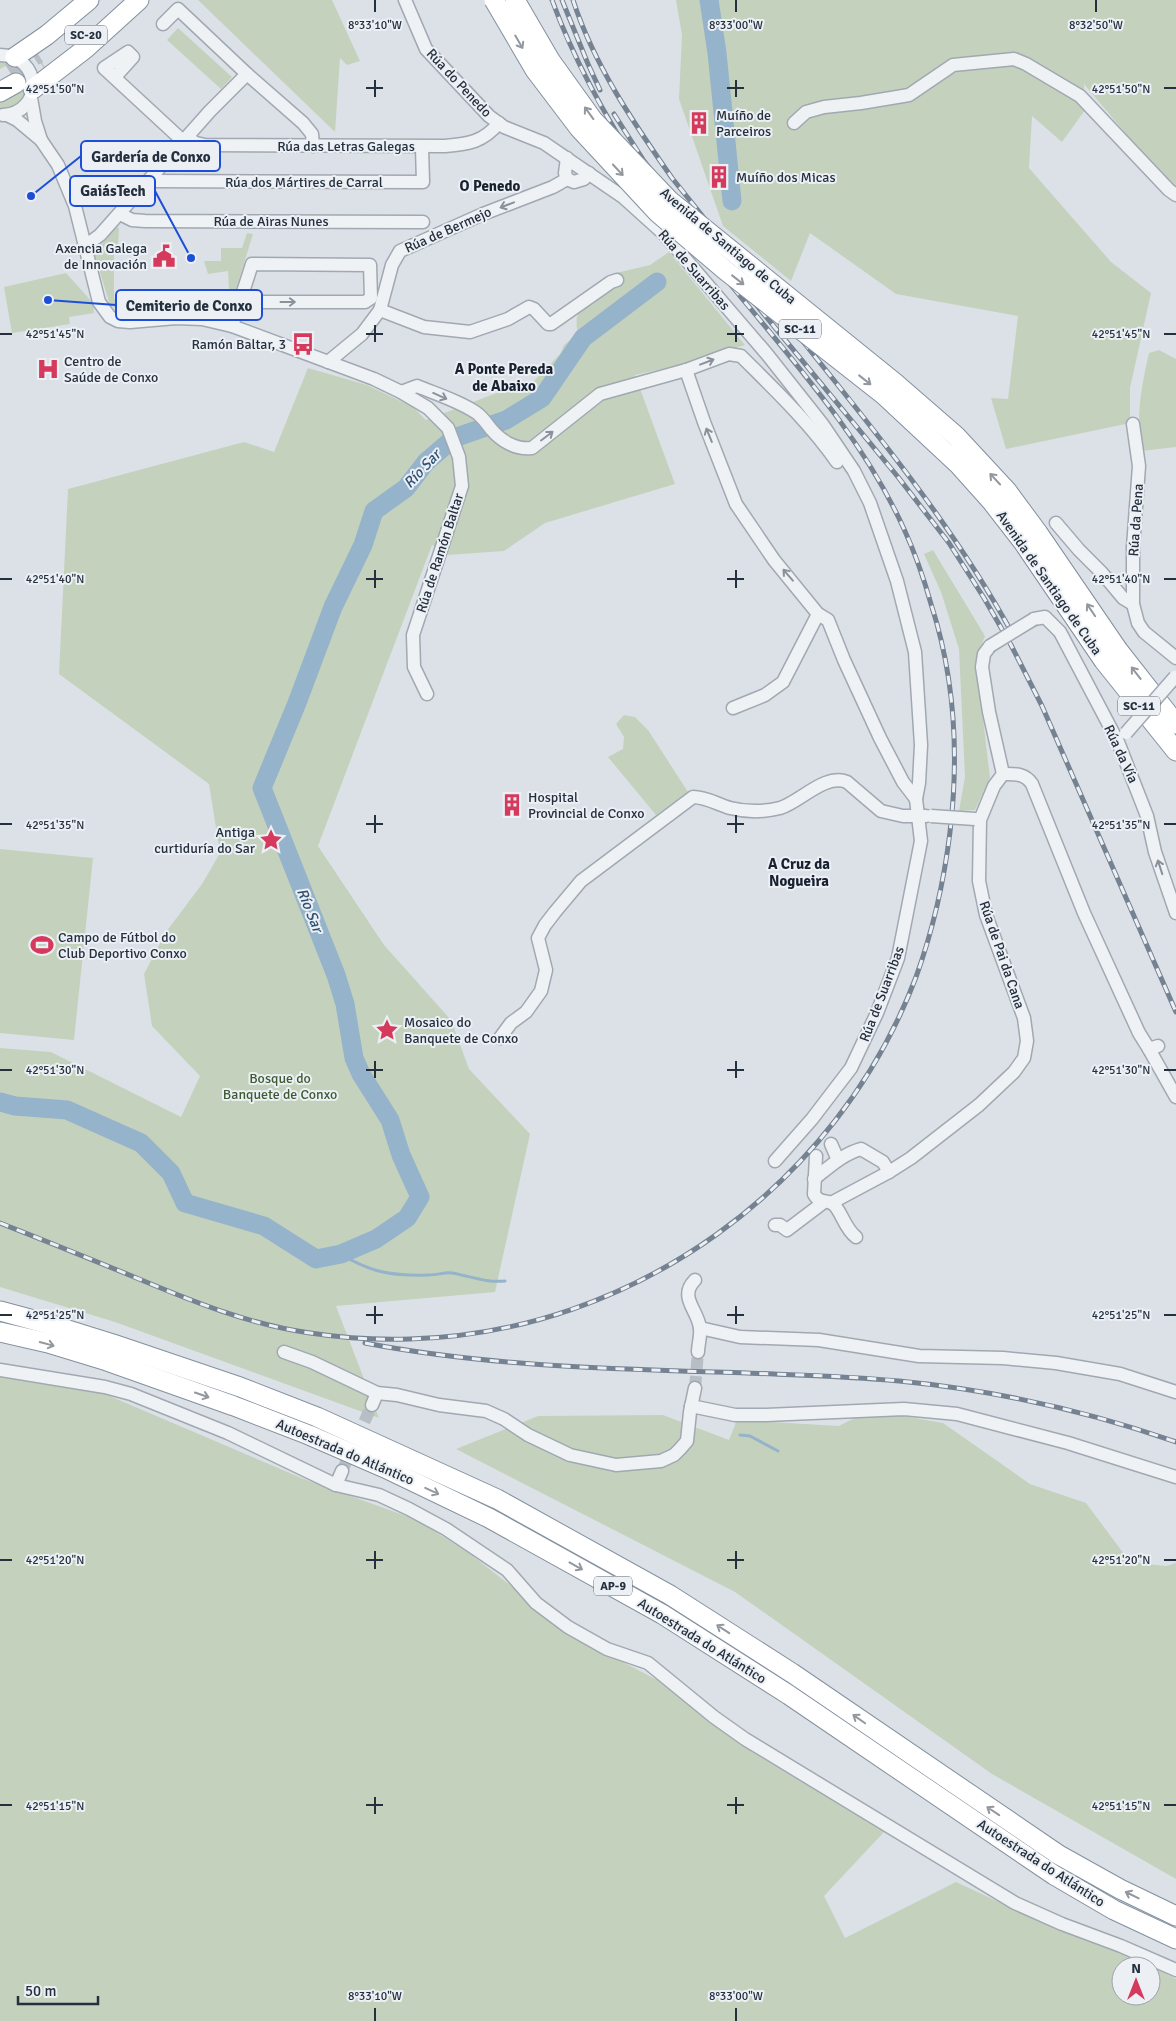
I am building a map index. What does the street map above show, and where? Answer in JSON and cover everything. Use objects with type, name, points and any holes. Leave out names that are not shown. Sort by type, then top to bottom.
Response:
[{"type":"highway","points":[[11,73],[47,35],[90,0]]},
{"type":"highway","name":"SC-20","points":[[106,0],[42,60],[86,36],[124,0]]},
{"type":"highway","points":[[11,73],[85,49],[139,0]]},
{"type":"highway","name":"Avenida de Santiago de Cuba","points":[[494,0],[535,70],[579,128],[658,213],[725,270],[884,395],[958,464],[992,502],[1111,656],[1176,751]]},
{"type":"highway","name":"Avenida de Santiago de Cuba","points":[[514,0],[550,60],[593,120],[670,201],[895,383],[956,436],[1007,491],[1038,533],[1111,656],[1176,724]]},
{"type":"highway","name":"Autoestrada do Atlántico","points":[[0,1311],[113,1344],[266,1397],[326,1420],[497,1499],[678,1600],[792,1673],[1059,1855],[1176,1916]]},
{"type":"highway","name":"Autoestrada do Atlántico","points":[[0,1332],[106,1361],[234,1406],[309,1435],[385,1468],[489,1518],[662,1614],[789,1696],[1054,1875],[1114,1910],[1176,1939]]},
{"type":"street","name":"Rúa do Penedo","points":[[405,0],[426,49],[489,116],[499,123],[544,143],[589,173]]},
{"type":"street","points":[[164,24],[178,9],[310,130],[313,146]]},
{"type":"street","points":[[794,123],[806,112],[824,107],[909,95],[953,65],[1014,59],[1026,64],[1080,96],[1169,190],[1176,195]]},
{"type":"street","points":[[3,115],[21,109],[11,73]]},
{"type":"street","name":"Rúa de Ramón Baltar","points":[[11,73],[35,121],[41,140]]},
{"type":"street","points":[[85,246],[100,235],[120,214],[185,140],[247,74]]},
{"type":"street","name":"Rúa das Letras Galegas","points":[[115,77],[185,140],[205,145],[422,147],[467,144],[490,134],[499,123]]},
{"type":"street","name":"Rúa de Ramón Baltar","points":[[3,115],[17,120],[41,140],[58,165],[70,190],[99,302],[110,317],[118,321],[130,322],[196,318],[232,326],[401,392],[428,408],[448,428],[460,457],[462,486],[412,635],[414,667],[427,694]]},
{"type":"street","name":"Rúa dos Mártires de Carral","points":[[150,181],[423,182],[422,147]]},
{"type":"street","points":[[566,158],[565,173],[570,180],[612,189]]},
{"type":"street","name":"Rúa de Bermejo","points":[[328,362],[362,334],[380,310],[392,264],[400,251],[483,214],[570,180],[584,178],[589,173]]},
{"type":"street","name":"Rúa de Suarribas","points":[[589,173],[623,197],[664,234],[766,353],[823,426],[849,463],[864,488],[870,503],[897,581],[915,652],[921,745],[919,783],[916,799],[921,841],[898,958],[878,1012],[851,1068],[812,1119],[775,1161]]},
{"type":"street","name":"Rúa de Airas Nunes","points":[[120,214],[132,220],[145,221],[422,222]]},
{"type":"street","points":[[232,326],[252,264],[369,264],[371,267],[371,298],[365,302],[240,302]]},
{"type":"street","points":[[380,310],[424,327],[470,332],[508,319],[529,307],[534,309],[548,324],[551,324],[617,280]]},
{"type":"street","name":"Rúa de Suarribas","points":[[401,392],[417,386],[478,414],[498,437],[512,445],[532,448],[600,394],[686,370],[728,354],[740,356],[824,443],[861,495],[870,503]]},
{"type":"street","name":"Rúa de Suarribas","points":[[686,370],[736,504],[774,560],[818,614],[828,620],[880,738],[903,782],[916,799]]},
{"type":"street","name":"Rúa da Pena","points":[[1133,424],[1139,466],[1133,547],[1133,604],[1138,623],[1144,632],[1176,658]]},
{"type":"street","points":[[1056,523],[1123,598],[1133,604]]},
{"type":"street","points":[[733,708],[765,695],[783,682],[818,614]]},
{"type":"street","name":"Rúa da Vía","points":[[1003,774],[988,712],[982,667],[984,654],[990,646],[1034,619],[1045,617],[1060,632],[1122,738],[1148,816],[1155,852],[1176,913]]},
{"type":"street","points":[[1122,738],[1176,676]]},
{"type":"street","points":[[1003,774],[1028,777],[1032,784],[1084,913],[1139,1033],[1153,1047],[1176,1097]]},
{"type":"street","name":"Rúa de Pai da Cana","points":[[775,1225],[780,1225],[787,1230],[828,1203],[889,1172],[911,1158],[979,1105],[1014,1072],[1026,1052],[1027,1032],[1024,1018],[982,899],[979,881],[978,819],[994,786],[1003,774]]},
{"type":"street","points":[[500,1038],[511,1023],[526,1012],[541,991],[546,970],[538,938],[555,912],[582,881],[693,797],[701,797],[739,809],[764,810],[782,807],[832,781],[842,780],[882,811],[903,816],[918,815],[978,819]]},
{"type":"street","points":[[831,1144],[838,1160]]},
{"type":"street","points":[[814,1178],[838,1160],[862,1149],[883,1162],[889,1172]]},
{"type":"street","points":[[816,1156],[814,1194],[816,1198],[838,1210],[848,1231],[856,1237]]},
{"type":"street","points":[[694,1280],[688,1287],[688,1297],[700,1328],[698,1352]]},
{"type":"street","points":[[700,1328],[740,1337],[819,1340],[919,1356],[1003,1358],[1056,1363],[1120,1374],[1176,1392]]},
{"type":"street","points":[[284,1352],[312,1362],[375,1399],[397,1394],[439,1405],[486,1411],[504,1419],[528,1435],[570,1455],[616,1465],[661,1462],[674,1455],[687,1441],[695,1388]]},
{"type":"street","points":[[0,1370],[105,1387],[131,1394],[228,1433],[336,1485],[379,1495],[409,1509],[446,1530],[507,1570],[536,1603],[568,1627],[607,1649],[648,1663],[714,1717],[745,1739],[986,1886],[1015,1903],[1047,1918],[1121,1946],[1176,1970]]},
{"type":"street","points":[[691,1409],[735,1415],[904,1409],[957,1414],[1059,1441],[1176,1477]]},
{"type":"street","points":[[336,1485],[342,1471]]},
{"type":"green space","points":[[198,0],[332,0],[360,61],[347,65],[340,58],[335,132]]},
{"type":"green space","points":[[676,0],[1176,0],[1176,186],[1169,185],[1084,84],[1085,110],[1062,142],[1032,116],[1029,168],[1111,262],[1151,293],[1130,388],[1130,423],[1006,449],[991,398],[1008,399],[1018,316],[896,294],[810,233],[791,281],[723,226],[679,99],[682,35]]},
{"type":"green space","points":[[178,28],[232,77],[221,89],[167,40]]},
{"type":"green space","points":[[0,61],[20,69],[26,86],[24,94],[19,101],[11,106],[0,108],[0,99],[19,88],[6,66],[0,69]]},
{"type":"green space","points":[[116,227],[119,228],[118,249],[114,249],[114,299],[132,299],[133,294],[192,294],[229,290],[228,271],[208,274],[204,261],[221,261],[221,248],[242,248],[247,233],[253,234],[228,315],[175,309],[124,313],[110,305],[94,253]]},
{"type":"green space","name":"Bosque do Banquete de Conxo","points":[[669,252],[745,345],[679,365],[635,375],[675,484],[545,523],[504,551],[448,555],[432,545],[318,846],[384,945],[451,1020],[469,1069],[530,1134],[495,1292],[336,1306],[379,1418],[115,1322],[0,1287],[0,1048],[51,1052],[181,1117],[200,1076],[152,1026],[144,974],[166,932],[202,884],[220,853],[209,784],[59,674],[68,489],[244,442],[274,452],[308,368],[367,385],[413,407],[426,420],[534,381],[560,354],[564,345],[578,334],[577,324],[580,310],[611,286],[616,273],[650,265]]},
{"type":"green space","points":[[66,273],[93,303],[94,313],[69,317],[70,324],[12,333],[4,287]]},
{"type":"green space","points":[[1159,350],[1176,359],[1176,447],[1141,451],[1139,413],[1144,378],[1149,353]]},
{"type":"green space","points":[[933,550],[985,636],[976,659],[990,778],[975,810],[959,811],[965,777],[959,649],[941,592],[924,554]]},
{"type":"green space","points":[[624,715],[635,717],[648,730],[688,792],[656,815],[608,757],[623,749],[624,737],[616,724]]},
{"type":"green space","name":"Campo de Fútbol do Club Deportivo Conxo","points":[[0,849],[93,858],[74,1040],[0,1033]]},
{"type":"green space","points":[[0,1374],[105,1394],[304,1479],[417,1520],[470,1554],[581,1640],[659,1681],[752,1752],[884,1832],[824,1896],[845,1938],[956,1882],[1053,1927],[1129,1956],[1111,1956],[1111,2006],[1161,2006],[1161,1971],[1176,1979],[1176,2021],[0,2021]]},
{"type":"green space","points":[[870,1410],[943,1423],[1030,1484],[1086,1503],[1130,1562],[1166,1566],[1176,1563],[1176,1879],[992,1774],[735,1592],[456,1449],[538,1416],[663,1415],[729,1440],[737,1420],[839,1426]]},
{"type":"waterway","name":"Río Sar","points":[[709,0],[717,53],[732,201]]},
{"type":"waterway","name":"Río Sar","points":[[0,1102],[15,1106],[67,1110],[141,1143],[171,1173],[185,1203],[264,1226],[316,1259],[341,1254],[376,1239],[407,1218],[420,1197],[401,1155],[390,1120],[361,1074],[354,1058],[345,1004],[336,975],[262,788],[297,703],[333,607],[363,545],[374,511],[406,488],[426,462],[454,438],[506,420],[542,398],[583,338],[657,282]]},
{"type":"waterway","points":[[341,1254],[362,1265],[393,1274],[429,1275],[449,1273],[485,1280],[505,1281]]},
{"type":"waterway","points":[[740,1435],[750,1436],[778,1451]]},
{"type":"tunnel","points":[[10,72],[38,54]]},
{"type":"tunnel","points":[[19,81],[44,66]]},
{"type":"tunnel","points":[[695,1388],[698,1352]]},
{"type":"tunnel","points":[[342,1471],[372,1405]]},
{"type":"railway","points":[[0,1223],[202,1304],[266,1324],[310,1333],[360,1338],[410,1339],[493,1330],[572,1309],[647,1277],[717,1234],[780,1182],[835,1121],[881,1052],[916,977],[933,923],[945,869],[953,803],[954,775],[953,717],[945,660],[939,632],[916,557],[889,499],[854,441],[793,360],[644,176],[617,134],[581,69],[552,0]]},
{"type":"railway","points":[[562,0],[600,90]]},
{"type":"railway","points":[[573,0],[603,70],[643,136],[672,178],[923,494],[970,562],[1012,633]]},
{"type":"railway","points":[[614,114],[644,161],[720,259]]},
{"type":"railway","points":[[749,296],[898,477],[949,543],[984,598],[1011,645],[1042,706],[1176,1012]]},
{"type":"railway","points":[[365,1343],[460,1357],[555,1366],[842,1377],[934,1385],[1004,1396],[1074,1411],[1176,1442]]},
{"type":"place","name":"Muíño de Parceiros","points":[[699,123]]},
{"type":"place","name":"Muíño dos Micas","points":[[719,177]]},
{"type":"place","name":"Gardería de Conxo","points":[[31,196]]},
{"type":"place","name":"Axencia Galega de Innovación","points":[[164,256]]},
{"type":"place","name":"GaiásTech","points":[[191,258]]},
{"type":"place","name":"Cemiterio de Conxo","points":[[48,300]]},
{"type":"place","name":"Ramón Baltar, 3","points":[[303,344]]},
{"type":"place","name":"Centro de Saúde de Conxo","points":[[48,369]]},
{"type":"place","name":"Hospital Provincial de Conxo","points":[[512,805]]},
{"type":"place","name":"Antiga curtiduría do Sar","points":[[271,840]]},
{"type":"place","name":"Campo de Fútbol do Club Deportivo Conxo","points":[[42,945]]},
{"type":"place","name":"Mosaico do Banquete de Conxo","points":[[387,1030]]},
{"type":"district","name":"O Penedo","points":[[490,186]]},
{"type":"district","name":"A Ponte Pereda de Abaixo","points":[[504,378]]},
{"type":"district","name":"A Cruz da Nogueira","points":[[799,872]]}]
